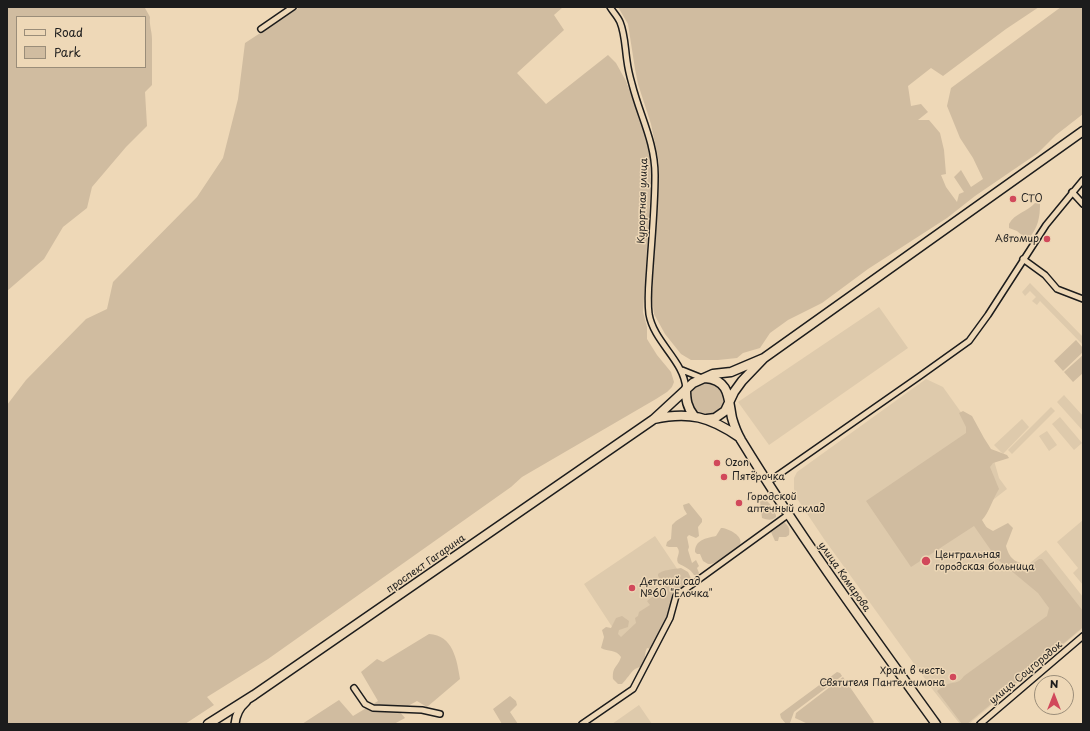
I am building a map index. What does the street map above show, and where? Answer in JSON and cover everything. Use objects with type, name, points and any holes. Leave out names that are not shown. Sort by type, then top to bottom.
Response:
[{"type":"main road","points":[[707,420],[715,418],[725,411],[730,399],[742,381],[764,358],[1083,131]]},
{"type":"main road","points":[[740,438],[719,425],[694,416],[688,409],[686,402],[686,389],[702,378],[713,374],[731,372],[764,358]]},
{"type":"main road","points":[[702,378],[716,380],[721,383],[730,399],[732,417],[740,438]]},
{"type":"main road","name":"проспект Гагарина","points":[[208,724],[254,695],[654,419],[686,389]]},
{"type":"main road","name":"проспект Гагарина","points":[[654,419],[672,415],[694,416]]},
{"type":"main road","name":"улица Комарова","points":[[740,438],[788,514],[936,724]]},
{"type":"main road","points":[[235,724],[236,716],[240,708],[254,695]]},
{"type":"street","points":[[261,29],[293,7]]},
{"type":"street","name":"Курортная улица","points":[[610,7],[620,21],[632,84],[648,131],[654,156],[655,175],[648,286],[650,316],[652,326],[682,370],[686,389]]},
{"type":"street","points":[[768,482],[968,341],[988,315],[1046,225],[1083,180]]},
{"type":"street","points":[[1072,192],[1083,204]]},
{"type":"street","points":[[1023,259],[1045,275],[1057,289],[1083,299]]},
{"type":"street","points":[[682,370],[702,378]]},
{"type":"street","points":[[582,724],[633,689],[670,618],[676,596],[748,545],[788,514]]},
{"type":"street","name":"улица Соцгородок","points":[[980,724],[1083,636]]},
{"type":"street","points":[[354,688],[365,704],[373,708],[384,710],[422,710],[440,714]]},
{"type":"shaded area","points":[[1030,283],[1083,337],[1083,345],[1040,301],[1037,305],[1032,301],[1036,297],[1030,291],[1025,296],[1022,292]]},
{"type":"shaded area","points":[[879,307],[908,348],[769,445],[738,402]]},
{"type":"shaded area","name":"Центральная городская больница","points":[[926,379],[943,387],[993,457],[999,478],[1007,489],[976,513],[1020,571],[1046,550],[1083,597],[1083,628],[969,724],[960,724],[933,690],[824,539],[796,497],[794,489],[794,478],[797,472]]},
{"type":"shaded area","points":[[1064,395],[1083,416],[1083,431],[1057,402]]},
{"type":"shaded area","points":[[1051,407],[1055,411],[1012,454],[1008,450]]},
{"type":"shaded area","points":[[1060,417],[1082,443],[1074,450],[1052,424]]},
{"type":"shaded area","points":[[1022,419],[1029,427],[1003,454],[994,445]]},
{"type":"shaded area","points":[[1047,431],[1057,445],[1049,451],[1039,436]]},
{"type":"shaded area","points":[[1083,520],[1083,585],[1073,573],[1078,568],[1057,542]]},
{"type":"shaded area","name":"Детский сад №60 \"Елочка\"","points":[[655,536],[686,582],[624,645],[584,584]]},
{"type":"shaded area","points":[[639,705],[652,724],[612,724]]},
{"type":"green space","points":[[7,7],[145,8],[150,17],[152,39],[152,85],[145,92],[147,126],[126,147],[92,187],[87,208],[63,227],[44,259],[7,291]]},
{"type":"green space","points":[[300,7],[563,7],[554,15],[564,30],[517,73],[546,104],[608,55],[616,63],[626,81],[645,134],[650,153],[651,186],[643,312],[647,327],[647,339],[657,355],[671,372],[674,382],[672,387],[656,399],[522,477],[511,487],[268,659],[207,697],[214,705],[185,724],[7,724],[7,405],[26,380],[86,319],[107,309],[113,282],[197,197],[223,158],[238,99],[245,43]]},
{"type":"green space","points":[[618,7],[1039,7],[1006,29],[943,76],[931,68],[908,86],[911,106],[921,104],[928,112],[918,120],[929,120],[940,133],[944,150],[946,174],[941,175],[946,187],[957,202],[959,194],[964,192],[954,177],[961,170],[971,187],[983,179],[973,158],[960,138],[947,106],[951,88],[1061,7],[1083,7],[1083,114],[1056,135],[1038,153],[975,196],[947,218],[868,269],[822,303],[788,320],[770,333],[760,348],[743,353],[737,358],[691,360],[681,354],[665,334],[654,314],[652,297],[659,163],[651,124],[638,84],[628,24]]},
{"type":"green space","points":[[1035,203],[1040,204],[1038,222],[1035,230],[1029,238],[1025,238],[1017,231],[1009,228],[1009,224],[1014,217]]},
{"type":"green space","points":[[1076,340],[1083,348],[1083,352],[1063,371],[1054,361]]},
{"type":"green space","points":[[1083,355],[1083,373],[1073,382],[1064,372]]},
{"type":"green space","points":[[704,382],[710,382],[714,383],[721,389],[724,399],[723,406],[717,413],[710,416],[704,416],[700,415],[693,409],[690,402],[690,396],[691,392],[697,385]]},
{"type":"green space","points":[[963,411],[972,416],[991,449],[1007,455],[1009,458],[993,463],[990,467],[999,489],[982,520],[986,527],[993,531],[1008,523],[1013,528],[1006,546],[1012,558],[1018,562],[1031,565],[1039,559],[1042,559],[1083,611],[1083,627],[967,724],[962,724],[937,691],[945,685],[960,681],[964,676],[1047,616],[1049,608],[1038,593],[997,559],[974,526],[911,567],[866,501],[966,433],[966,427],[959,413]]},
{"type":"green space","points":[[765,499],[770,504],[776,515],[776,517],[771,520],[762,518],[760,501]]},
{"type":"green space","points":[[689,503],[702,519],[702,522],[698,527],[699,536],[696,538],[689,535],[687,537],[689,547],[688,550],[692,563],[696,560],[699,566],[697,568],[699,573],[697,576],[694,575],[689,569],[678,563],[677,559],[679,551],[677,547],[666,546],[667,542],[671,539],[672,525],[687,514],[683,505]]},
{"type":"green space","points":[[780,522],[784,522],[788,526],[789,535],[786,537],[779,537],[778,541],[775,541],[771,532],[772,529]]},
{"type":"green space","points":[[721,528],[735,533],[740,539],[740,545],[726,558],[708,564],[703,561],[700,554],[695,552],[695,548],[702,540],[716,536]]},
{"type":"green space","points":[[681,568],[688,572],[693,582],[675,595],[669,617],[652,649],[647,648],[642,665],[633,670],[622,684],[618,684],[613,679],[613,675],[614,669],[621,657],[617,653],[601,648],[604,637],[602,630],[606,627],[611,628],[616,618],[622,616],[629,621],[628,627],[619,630],[618,634],[621,637],[636,623],[635,618],[638,616],[639,612],[650,605],[647,601],[664,588],[664,584],[658,574]]},
{"type":"green space","points":[[429,634],[437,635],[449,644],[455,657],[460,679],[427,707],[417,701],[399,711],[405,718],[394,724],[302,724],[339,700],[353,716],[378,701],[361,672],[377,659],[383,662]]},
{"type":"green space","points":[[837,672],[842,676],[794,712],[790,723],[786,724],[781,718],[780,714]]},
{"type":"green space","points":[[843,677],[874,722],[872,724],[808,724],[795,718],[796,713]]},
{"type":"green space","points":[[510,696],[516,701],[517,705],[510,712],[518,724],[502,724],[493,709]]},
{"type":"place","name":"СТО","points":[[1013,199]]},
{"type":"place","name":"Автомир","points":[[1047,239]]},
{"type":"place","name":"Ozon","points":[[717,463]]},
{"type":"place","name":"Пятёрочка","points":[[724,477]]},
{"type":"place","name":"Городской аптечный склад","points":[[739,503]]},
{"type":"place","name":"Центральная городская больница","points":[[926,561]]},
{"type":"place","name":"Детский сад №60 \"Елочка\"","points":[[632,588]]},
{"type":"place","name":"Храм в честь Святителя Пантелеимона","points":[[953,677]]}]
